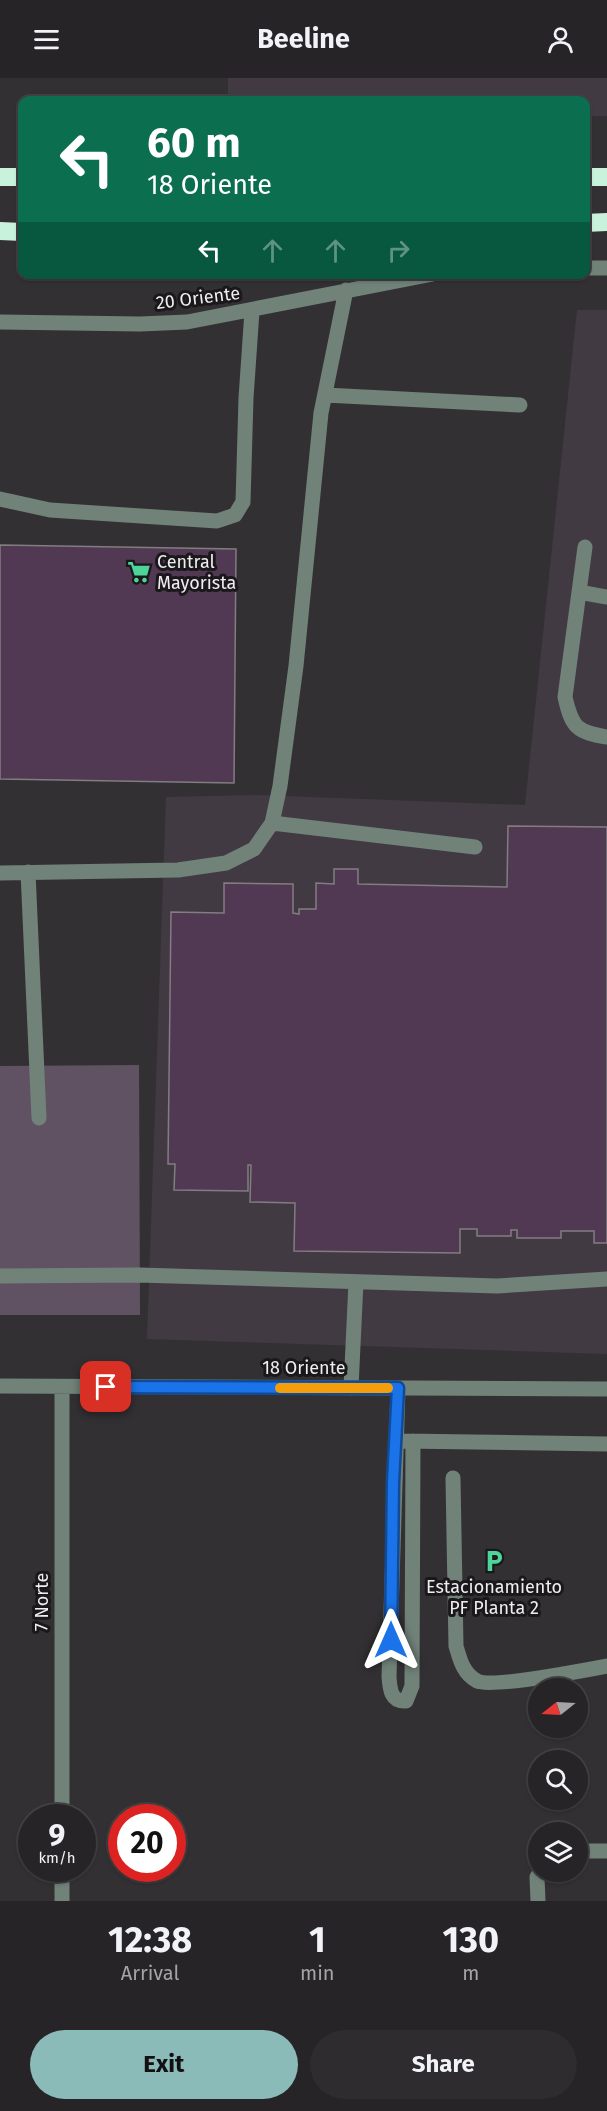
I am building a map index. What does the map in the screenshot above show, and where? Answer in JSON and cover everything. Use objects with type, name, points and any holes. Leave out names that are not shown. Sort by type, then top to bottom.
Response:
[{"type":"highway","points":[[0,177],[18,177]]},
{"type":"highway","points":[[590,177],[607,177]]},
{"type":"highway","points":[[590,224],[607,222]]},
{"type":"highway","points":[[0,231],[18,231]]},
{"type":"street","points":[[590,268],[607,268]]},
{"type":"street","name":"20 Oriente","points":[[0,322],[140,324],[187,322],[406,279]]},
{"type":"street","points":[[0,873],[178,870],[225,863],[254,849],[272,823],[280,786],[295,677],[325,395],[346,290]]},
{"type":"street","points":[[0,499],[50,510],[217,521],[236,515],[243,502],[246,398],[252,311]]},
{"type":"street","points":[[325,395],[520,405]]},
{"type":"street","points":[[585,547],[565,697],[570,719],[581,732],[607,737]]},
{"type":"street","points":[[579,592],[607,597]]},
{"type":"street","points":[[272,823],[475,847]]},
{"type":"street","points":[[28,872],[39,1119]]},
{"type":"street","points":[[0,1276],[139,1275],[497,1286],[607,1279]]},
{"type":"street","points":[[351,1388],[356,1282]]},
{"type":"street","name":"18 Oriente","points":[[0,1386],[607,1389]]},
{"type":"street","name":"7 Norte","points":[[62,1387],[62,1804]]},
{"type":"street","points":[[398,1388],[389,1677],[390,1690],[394,1698],[400,1701],[406,1701],[412,1686],[413,1442]]},
{"type":"street","points":[[395,1441],[607,1444]]},
{"type":"street","points":[[453,1478],[456,1646],[462,1666],[469,1675],[480,1682],[558,1675],[607,1666]]},
{"type":"street","points":[[588,1851],[607,1851]]},
{"type":"street","points":[[62,1882],[62,1901]]},
{"type":"street","points":[[537,1882],[538,1901]]},
{"type":"shaded area","points":[[228,78],[607,78],[607,116],[590,116],[590,96],[228,96]]},
{"type":"shaded area","points":[[577,310],[607,310],[607,1354],[147,1339],[166,797],[257,795],[525,805]]},
{"type":"shaded area","points":[[139,1065],[140,1315],[0,1315],[0,1066]]},
{"type":"building","points":[[0,545],[236,549],[234,783],[0,779]]},
{"type":"building","points":[[508,826],[607,827],[607,1243],[594,1243],[594,1231],[561,1231],[561,1238],[517,1238],[517,1230],[511,1230],[511,1236],[477,1236],[477,1229],[460,1229],[460,1253],[294,1251],[295,1203],[250,1202],[251,1165],[248,1165],[248,1191],[174,1190],[175,1164],[168,1164],[171,912],[224,913],[224,883],[293,884],[293,913],[299,914],[299,909],[316,909],[316,883],[334,884],[334,869],[358,869],[358,884],[507,887]]},
{"type":"slow traffic","points":[[280,1388],[388,1388]]},
{"type":"place","name":"Central Mayorista","points":[[139,572]]},
{"type":"place","name":"Estacionamiento PF Planta 2","points":[[494,1561]]},
{"type":"route","points":[[106,1387],[398,1388],[393,1482],[391,1640]]}]
